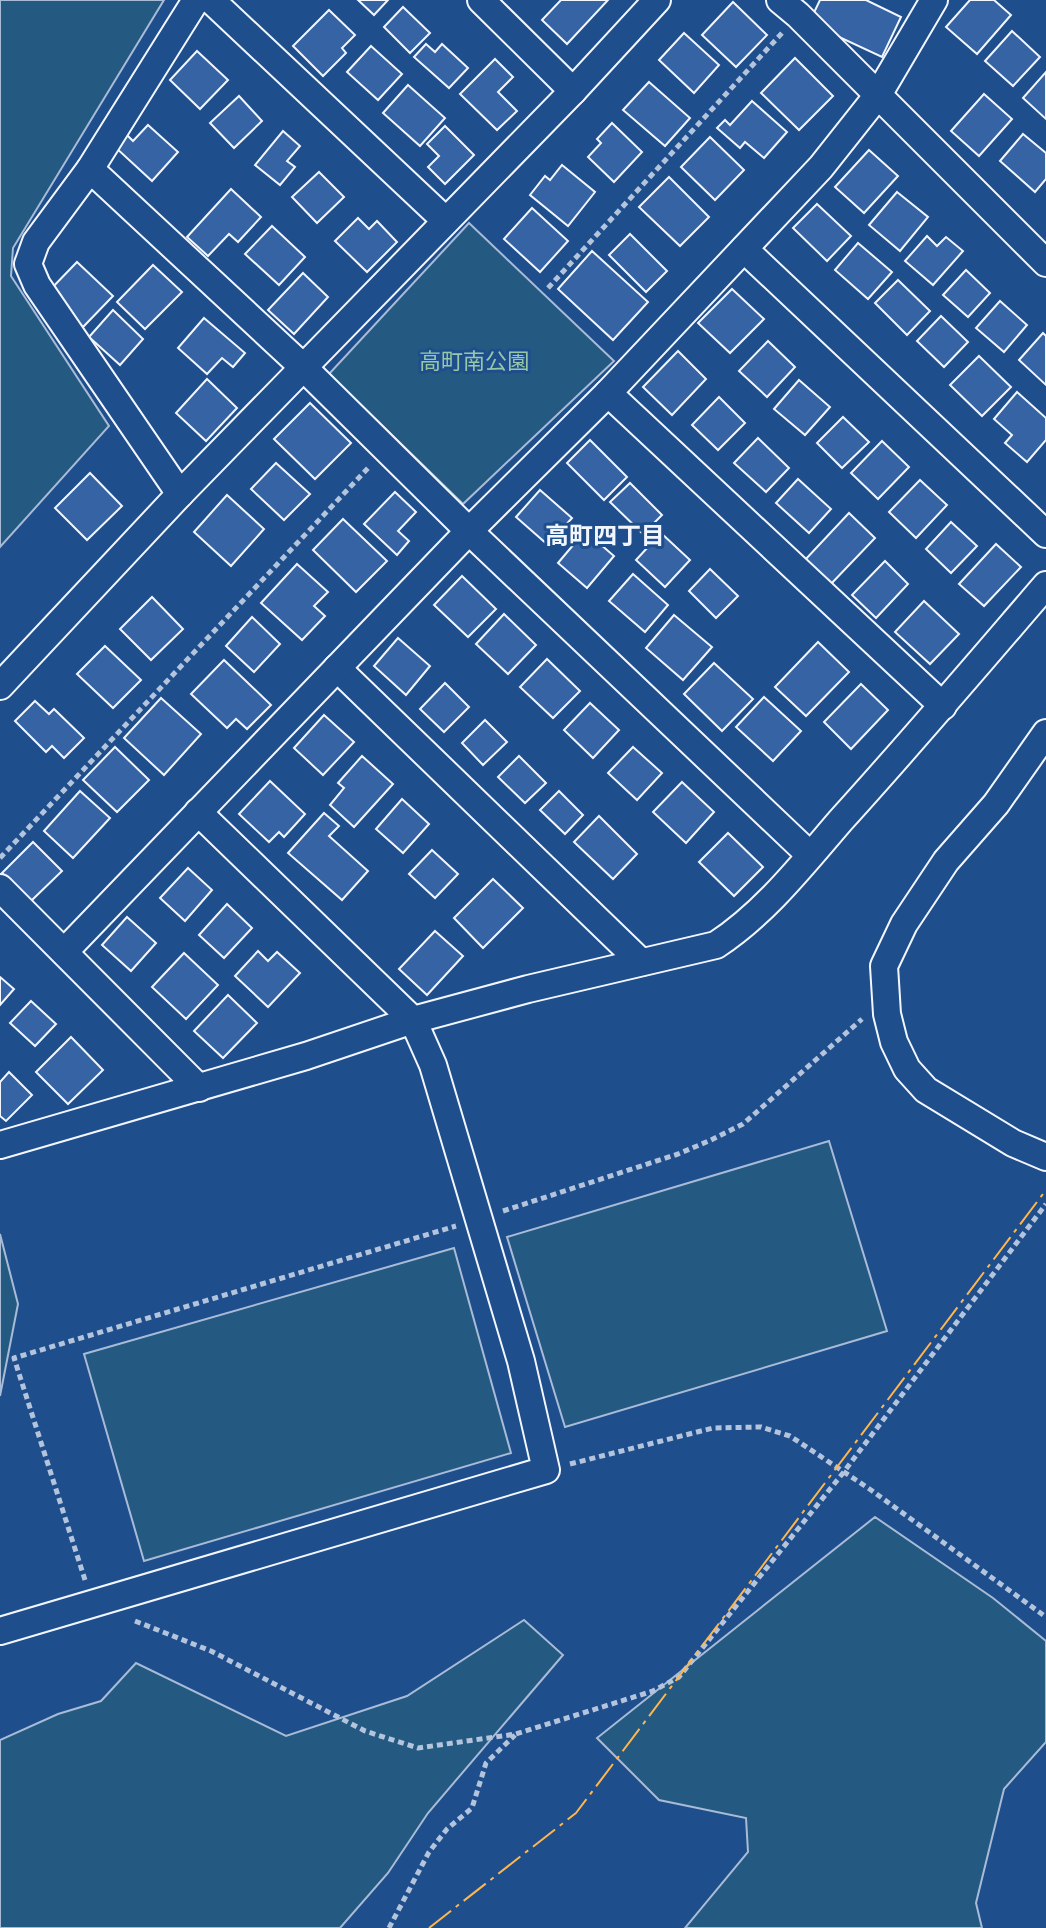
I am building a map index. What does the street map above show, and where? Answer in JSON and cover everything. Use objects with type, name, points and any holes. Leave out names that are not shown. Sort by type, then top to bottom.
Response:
[{"type":"street","points":[[180,494],[37,285],[28,264],[36,242],[90,169],[196,0]]},
{"type":"street","points":[[211,0],[445,220]]},
{"type":"street","points":[[481,0],[573,91]]},
{"type":"street","points":[[0,686],[180,494],[573,91],[657,0]]},
{"type":"street","points":[[64,952],[469,531],[608,393],[821,167],[878,95],[934,0]]},
{"type":"street","points":[[789,8],[1046,263]]},
{"type":"street","points":[[90,169],[303,367],[469,531],[810,855]]},
{"type":"street","points":[[744,249],[1046,534]]},
{"type":"street","points":[[608,393],[943,706]]},
{"type":"street","points":[[0,1145],[199,1088],[413,1020],[716,945],[743,928],[810,855],[1046,585]]},
{"type":"street","points":[[337,668],[641,962]]},
{"type":"street","points":[[1046,733],[996,804],[946,861],[904,924],[884,966],[887,1014],[894,1042],[907,1069],[926,1090],[1013,1143],[1046,1157]]},
{"type":"street","points":[[0,1631],[546,1470],[521,1361],[433,1065],[413,1020],[198,812]]},
{"type":"street","points":[[0,888],[199,1088]]},
{"type":"path","points":[[548,288],[789,8]]},
{"type":"path","points":[[0,858],[386,449]]},
{"type":"path","points":[[887,1014],[863,1018],[743,1124],[711,1140],[477,1220],[14,1358],[93,1604],[211,1651],[365,1731],[418,1748],[516,1734],[653,1691],[679,1677],[843,1473],[1046,1204]]},
{"type":"path","points":[[546,1470],[713,1428],[761,1427],[790,1436],[871,1490],[1046,1617]]},
{"type":"path","points":[[389,1928],[429,1852],[447,1829],[472,1808],[486,1763],[516,1734]]},
{"type":"green space","points":[[0,0],[164,0],[13,248],[11,276],[109,426],[0,547]]},
{"type":"green space","name":"高町南公園","points":[[469,223],[614,361],[463,504],[329,374]]},
{"type":"green space","points":[[829,1141],[887,1331],[565,1427],[507,1237]]},
{"type":"green space","points":[[0,1234],[18,1304],[0,1396]]},
{"type":"green space","points":[[454,1248],[511,1453],[144,1561],[84,1354]]},
{"type":"green space","points":[[875,1517],[993,1598],[1046,1641],[1046,1742],[1004,1789],[976,1903],[982,1928],[685,1928],[748,1852],[746,1818],[659,1800],[597,1738]]},
{"type":"green space","points":[[524,1620],[563,1655],[428,1813],[388,1873],[340,1928],[0,1928],[0,1740],[58,1714],[101,1701],[136,1663],[286,1736],[407,1696]]},
{"type":"building","points":[[358,0],[388,0],[374,15]]},
{"type":"building","points":[[561,0],[608,0],[567,44],[542,20]]},
{"type":"building","points":[[820,0],[866,0],[901,17],[882,57],[809,23]]},
{"type":"building","points":[[970,0],[994,0],[1011,15],[977,54],[946,27]]},
{"type":"building","points":[[733,2],[767,35],[736,67],[702,35]]},
{"type":"building","points":[[403,7],[430,33],[410,53],[384,27]]},
{"type":"building","points":[[329,10],[355,35],[342,48],[346,53],[323,76],[293,46]]},
{"type":"building","points":[[1012,31],[1040,57],[1013,86],[985,61]]},
{"type":"building","points":[[684,33],[719,65],[694,93],[659,60]]},
{"type":"building","points":[[426,44],[435,52],[442,44],[468,68],[449,88],[414,57]]},
{"type":"building","points":[[371,46],[402,74],[378,100],[347,72]]},
{"type":"building","points":[[197,51],[228,80],[200,109],[170,80]]},
{"type":"building","points":[[795,58],[833,96],[799,130],[761,93]]},
{"type":"building","points":[[495,59],[513,77],[498,92],[517,111],[497,130],[460,94]]},
{"type":"building","points":[[1046,72],[1046,119],[1023,98]]},
{"type":"building","points":[[649,82],[690,118],[665,146],[623,110]]},
{"type":"building","points":[[408,85],[445,118],[420,146],[383,113]]},
{"type":"building","points":[[984,94],[1012,119],[979,156],[951,131]]},
{"type":"building","points":[[239,96],[262,121],[234,148],[210,123]]},
{"type":"building","points":[[752,101],[787,132],[764,158],[745,142],[740,148],[717,128],[725,120],[730,125]]},
{"type":"building","points":[[612,123],[642,152],[614,182],[588,157],[601,143],[597,139]]},
{"type":"building","points":[[148,125],[178,152],[152,181],[115,147],[126,134],[133,141]]},
{"type":"building","points":[[445,126],[474,155],[445,184],[428,167],[439,156],[427,144]]},
{"type":"building","points":[[283,131],[300,146],[287,161],[295,167],[280,185],[255,165]]},
{"type":"building","points":[[1023,134],[1046,153],[1046,179],[1035,192],[1000,161]]},
{"type":"building","points":[[710,137],[744,170],[715,200],[681,167]]},
{"type":"building","points":[[869,150],[898,176],[864,213],[835,187]]},
{"type":"building","points":[[562,165],[595,192],[568,226],[530,195],[545,176],[550,180]]},
{"type":"building","points":[[319,172],[344,197],[317,223],[292,197]]},
{"type":"building","points":[[669,177],[709,217],[680,246],[639,207]]},
{"type":"building","points":[[231,189],[261,217],[238,242],[229,234],[208,256],[187,237]]},
{"type":"building","points":[[897,192],[928,217],[900,251],[869,225]]},
{"type":"building","points":[[817,204],[851,236],[827,261],[793,228]]},
{"type":"building","points":[[532,208],[568,241],[540,272],[504,239]]},
{"type":"building","points":[[358,218],[369,229],[377,221],[397,242],[367,272],[335,241]]},
{"type":"building","points":[[272,226],[305,257],[279,285],[245,254]]},
{"type":"building","points":[[630,234],[667,271],[646,292],[609,255]]},
{"type":"building","points":[[927,236],[937,246],[946,237],[963,251],[933,285],[905,261]]},
{"type":"building","points":[[858,243],[892,272],[868,299],[835,270]]},
{"type":"building","points":[[592,251],[648,302],[613,340],[558,289]]},
{"type":"building","points":[[77,262],[113,296],[83,327],[47,293]]},
{"type":"building","points":[[153,265],[182,292],[145,329],[117,302]]},
{"type":"building","points":[[966,270],[990,293],[968,317],[943,295]]},
{"type":"building","points":[[303,273],[328,297],[294,334],[268,310]]},
{"type":"building","points":[[898,280],[930,311],[907,335],[875,303]]},
{"type":"building","points":[[732,289],[764,319],[730,353],[698,323]]},
{"type":"building","points":[[1000,301],[1027,325],[1004,352],[976,328]]},
{"type":"building","points":[[113,310],[143,339],[120,365],[89,337]]},
{"type":"building","points":[[941,316],[968,342],[944,367],[917,341]]},
{"type":"building","points":[[204,318],[245,353],[233,367],[222,358],[207,374],[178,348]]},
{"type":"building","points":[[1043,333],[1046,336],[1046,385],[1019,360]]},
{"type":"building","points":[[768,341],[795,367],[767,397],[739,371]]},
{"type":"building","points":[[678,351],[706,379],[672,415],[643,387]]},
{"type":"building","points":[[979,356],[1011,387],[982,416],[950,385]]},
{"type":"building","points":[[207,379],[237,408],[206,441],[176,413]]},
{"type":"building","points":[[799,380],[830,407],[805,435],[774,409]]},
{"type":"building","points":[[1017,392],[1046,418],[1046,440],[1027,462],[1005,443],[1012,435],[994,419]]},
{"type":"building","points":[[719,397],[745,423],[718,450],[692,425]]},
{"type":"building","points":[[310,403],[351,443],[315,479],[274,439]]},
{"type":"building","points":[[843,417],[869,442],[842,468],[817,443]]},
{"type":"building","points":[[758,438],[789,468],[766,492],[734,463]]},
{"type":"building","points":[[590,440],[627,477],[604,500],[567,463]]},
{"type":"building","points":[[882,441],[909,467],[878,499],[851,473]]},
{"type":"building","points":[[276,463],[310,494],[284,520],[251,489]]},
{"type":"building","points":[[90,473],[122,506],[87,540],[55,508]]},
{"type":"building","points":[[798,479],[831,509],[809,533],[776,503]]},
{"type":"building","points":[[920,480],[947,505],[916,538],[889,512]]},
{"type":"building","points":[[630,483],[662,515],[643,534],[610,502]]},
{"type":"building","points":[[540,490],[572,518],[548,545],[516,517]]},
{"type":"building","points":[[395,492],[416,512],[398,531],[409,541],[397,555],[364,524]]},
{"type":"building","points":[[227,495],[264,529],[231,566],[194,532]]},
{"type":"building","points":[[849,513],[875,538],[829,586],[804,561]]},
{"type":"building","points":[[343,519],[387,561],[356,592],[313,550]]},
{"type":"building","points":[[951,522],[977,546],[951,573],[926,549]]},
{"type":"building","points":[[585,531],[614,556],[587,588],[558,563]]},
{"type":"building","points":[[661,533],[690,560],[665,587],[636,560]]},
{"type":"building","points":[[996,544],[1021,567],[984,606],[959,584]]},
{"type":"building","points":[[885,561],[908,584],[876,618],[852,595]]},
{"type":"building","points":[[297,564],[328,592],[314,606],[325,616],[302,640],[261,603]]},
{"type":"building","points":[[710,569],[738,596],[716,618],[689,591]]},
{"type":"building","points":[[633,574],[668,605],[645,632],[609,601]]},
{"type":"building","points":[[462,576],[496,609],[468,637],[434,605]]},
{"type":"building","points":[[152,597],[183,629],[151,660],[120,629]]},
{"type":"building","points":[[924,601],[959,634],[930,664],[895,632]]},
{"type":"building","points":[[504,614],[536,645],[508,674],[476,644]]},
{"type":"building","points":[[674,615],[712,647],[683,680],[646,648]]},
{"type":"building","points":[[252,617],[280,644],[254,672],[226,646]]},
{"type":"building","points":[[398,638],[430,666],[406,695],[374,666]]},
{"type":"building","points":[[818,642],[849,672],[806,716],[775,687]]},
{"type":"building","points":[[105,646],[141,680],[113,708],[77,674]]},
{"type":"building","points":[[547,659],[580,691],[553,718],[520,687]]},
{"type":"building","points":[[224,660],[271,705],[247,729],[236,719],[227,728],[191,694]]},
{"type":"building","points":[[714,663],[753,699],[722,731],[684,694]]},
{"type":"building","points":[[445,683],[469,707],[444,732],[420,709]]},
{"type":"building","points":[[861,684],[888,710],[851,749],[824,722]]},
{"type":"building","points":[[764,697],[801,731],[773,761],[736,727]]},
{"type":"building","points":[[161,698],[201,734],[164,775],[124,738]]},
{"type":"building","points":[[35,701],[49,714],[54,709],[84,738],[64,758],[52,746],[46,752],[15,721]]},
{"type":"building","points":[[590,703],[619,730],[593,758],[564,730]]},
{"type":"building","points":[[324,715],[354,742],[323,775],[294,748]]},
{"type":"building","points":[[485,720],[507,742],[483,765],[462,743]]},
{"type":"building","points":[[115,747],[149,780],[117,812],[83,780]]},
{"type":"building","points":[[633,747],[662,773],[637,800],[608,773]]},
{"type":"building","points":[[362,756],[393,784],[354,827],[330,805],[344,788],[338,783]]},
{"type":"building","points":[[519,756],[546,783],[525,803],[498,777]]},
{"type":"building","points":[[270,781],[305,814],[284,837],[279,832],[269,842],[239,814]]},
{"type":"building","points":[[682,782],[714,812],[686,843],[653,812]]},
{"type":"building","points":[[80,791],[110,818],[73,858],[44,831]]},
{"type":"building","points":[[559,791],[583,815],[565,834],[540,810]]},
{"type":"building","points":[[402,799],[429,824],[403,853],[376,829]]},
{"type":"building","points":[[324,813],[339,826],[329,836],[368,871],[342,900],[288,853]]},
{"type":"building","points":[[599,816],[637,854],[613,879],[574,842]]},
{"type":"building","points":[[728,833],[763,867],[734,896],[699,862]]},
{"type":"building","points":[[33,842],[62,871],[31,901],[2,873]]},
{"type":"building","points":[[432,850],[458,874],[435,898],[409,874]]},
{"type":"building","points":[[188,868],[212,890],[185,921],[160,898]]},
{"type":"building","points":[[493,879],[523,908],[483,948],[454,918]]},
{"type":"building","points":[[227,904],[252,928],[224,958],[199,935]]},
{"type":"building","points":[[127,917],[156,943],[131,971],[102,945]]},
{"type":"building","points":[[435,931],[463,956],[427,995],[399,969]]},
{"type":"building","points":[[258,951],[268,961],[277,952],[300,973],[268,1007],[235,976]]},
{"type":"building","points":[[184,953],[218,985],[186,1019],[152,987]]},
{"type":"building","points":[[0,977],[14,989],[0,1005]]},
{"type":"building","points":[[228,995],[257,1023],[223,1058],[194,1031]]},
{"type":"building","points":[[31,1001],[56,1024],[35,1046],[10,1023]]},
{"type":"building","points":[[71,1037],[103,1070],[68,1104],[36,1072]]},
{"type":"building","points":[[9,1072],[32,1095],[6,1121],[0,1116],[0,1082]]},
{"type":"power","points":[[429,1928],[576,1813],[1046,1190]]},
{"type":"district","name":"高町四丁目","points":[[605,535]]}]
